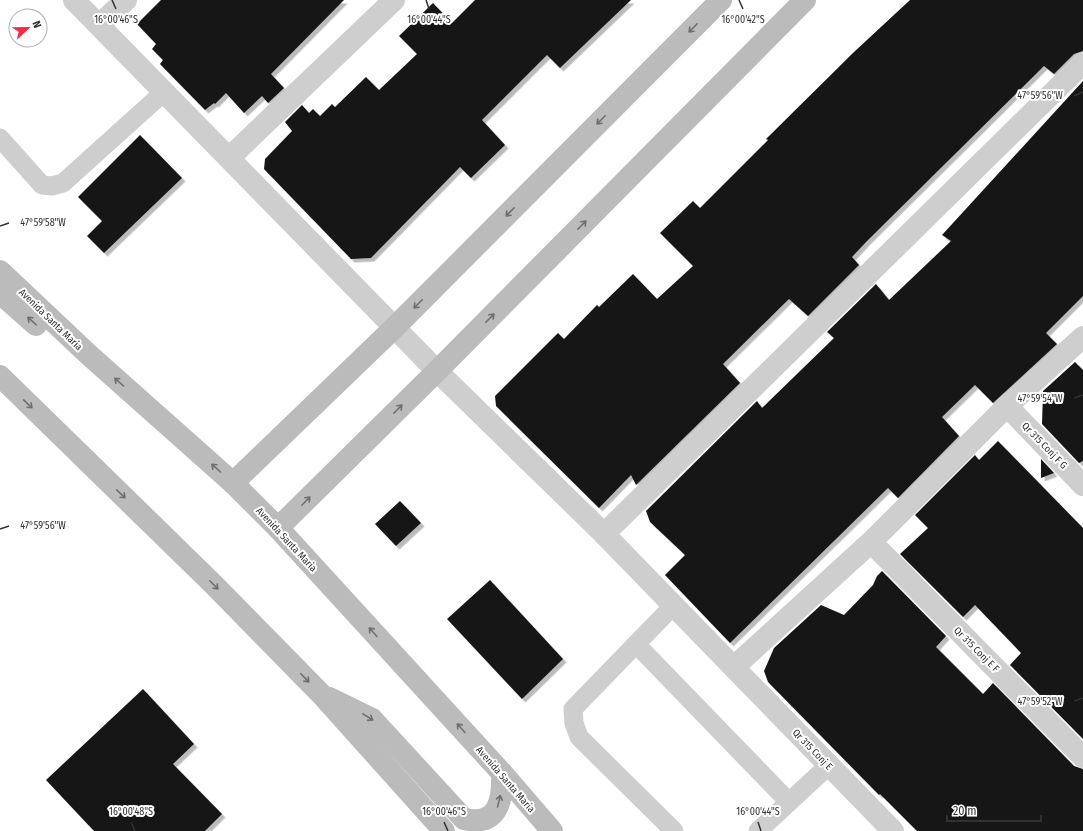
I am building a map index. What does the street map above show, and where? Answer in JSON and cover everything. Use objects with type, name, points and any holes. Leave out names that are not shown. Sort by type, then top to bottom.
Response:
[{"type":"main road","points":[[233,483],[395,327],[721,0]]},
{"type":"main road","points":[[278,528],[805,0]]},
{"type":"main road","name":"Avenida Santa Maria","points":[[0,271],[89,355],[233,483],[278,528],[502,773],[552,831]]},
{"type":"main road","points":[[0,293],[46,334],[89,355]]},
{"type":"main road","points":[[1,380],[212,582],[321,694],[444,831]]},
{"type":"main road","points":[[321,694],[372,719],[464,819],[473,821],[480,820],[495,814],[502,787],[502,773]]},
{"type":"street","name":"Qr 315 Conj E","points":[[74,0],[437,370],[604,534],[828,766],[893,831]]},
{"type":"street","points":[[99,25],[126,0]]},
{"type":"street","points":[[229,158],[394,0]]},
{"type":"street","points":[[604,534],[1083,63]]},
{"type":"street","points":[[734,667],[872,542],[1007,406],[1083,337]]},
{"type":"street","name":"Qr 315 Conj F G","points":[[1007,406],[1083,485]]},
{"type":"street","name":"Qr 315 Conj E F","points":[[872,542],[1083,757]]},
{"type":"lane","points":[[0,138],[42,184],[52,186],[63,182],[164,92]]},
{"type":"lane","points":[[673,606],[572,709],[574,723],[580,737],[674,831]]},
{"type":"lane","points":[[636,644],[789,802]]},
{"type":"lane","points":[[758,831],[828,766]]},
{"type":"building","points":[[161,0],[344,0],[271,74],[284,88],[268,103],[262,96],[244,113],[226,93],[215,104],[214,103],[205,110],[160,64],[163,60],[152,49],[156,44],[137,24]]},
{"type":"building","points":[[475,0],[631,0],[560,68],[547,55],[482,120],[505,145],[471,178],[460,167],[371,258],[351,259],[264,169],[265,159],[292,131],[285,122],[302,105],[309,113],[313,109],[320,116],[332,104],[335,107],[366,77],[379,90],[417,54],[399,36],[433,3],[452,23]]},
{"type":"building","points":[[910,0],[1083,0],[1083,51],[1074,54],[1054,74],[1044,66],[867,241],[852,257],[859,265],[808,316],[789,299],[723,364],[740,383],[636,485],[631,475],[599,508],[496,406],[495,396],[558,333],[564,339],[597,305],[599,307],[633,274],[657,299],[693,266],[660,233],[693,201],[700,208],[768,140],[766,139],[854,52]]},
{"type":"building","points":[[1083,81],[1083,296],[1046,333],[1057,344],[993,403],[975,385],[942,417],[959,436],[898,498],[888,488],[730,643],[665,575],[685,555],[650,522],[646,511],[757,401],[762,408],[834,338],[827,332],[876,284],[889,300],[951,241],[942,235]]},
{"type":"building","points":[[140,135],[182,178],[104,253],[87,236],[102,221],[78,197]]},
{"type":"building","points":[[1075,362],[1083,370],[1083,461],[1079,463],[1042,424],[1043,391]]},
{"type":"building","points":[[998,441],[1083,528],[1083,739],[1010,665],[1021,653],[975,605],[963,617],[900,554],[928,528],[915,515],[975,455],[979,460]]},
{"type":"building","points":[[1041,459],[1054,473],[1041,478]]},
{"type":"building","points":[[400,501],[421,523],[396,546],[375,524]]},
{"type":"building","points":[[882,571],[946,636],[936,647],[983,694],[993,683],[1074,766],[1083,769],[1083,831],[917,831],[880,794],[879,795],[768,682],[764,671],[774,648],[821,605],[844,615],[873,585],[877,576]]},
{"type":"building","points":[[490,580],[563,659],[522,699],[447,619]]},
{"type":"building","points":[[143,689],[194,744],[173,764],[222,814],[205,831],[94,831],[46,780]]}]
